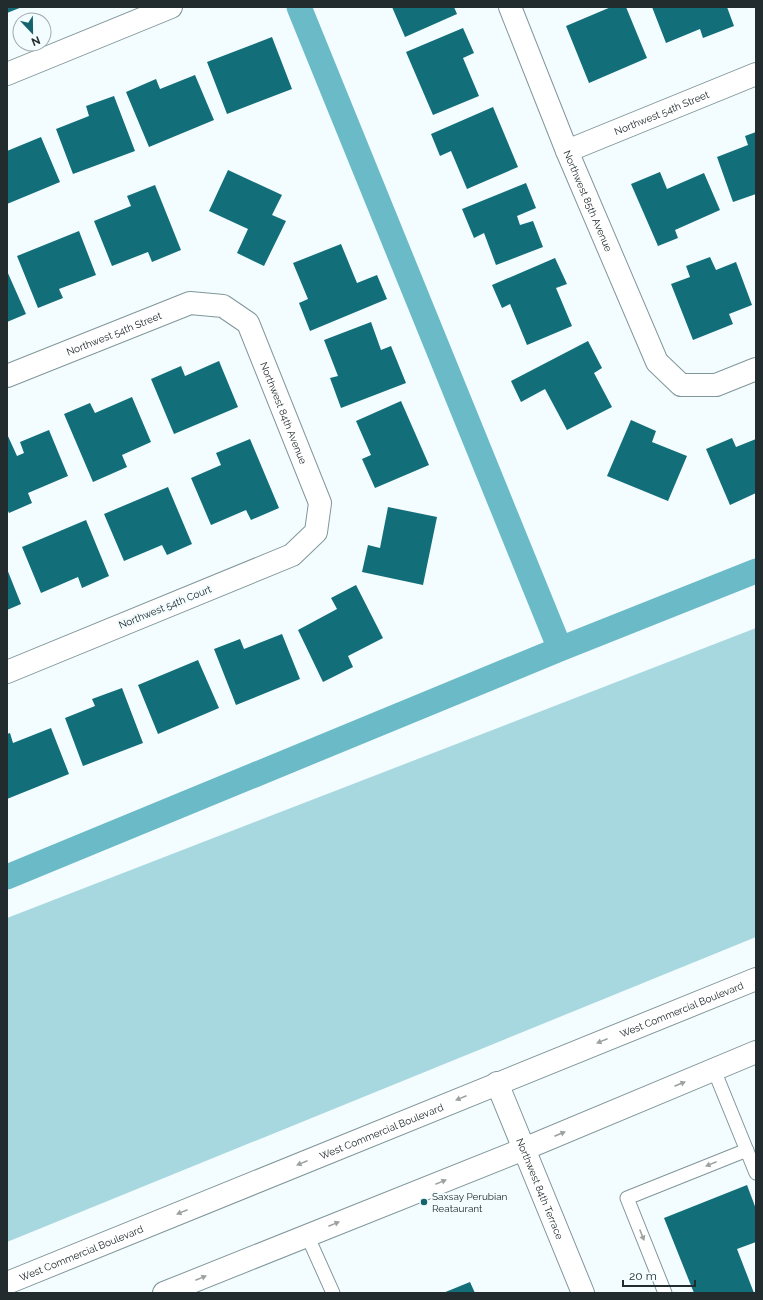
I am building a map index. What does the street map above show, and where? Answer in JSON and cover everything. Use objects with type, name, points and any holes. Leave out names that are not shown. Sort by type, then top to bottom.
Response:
[{"type":"main road","points":[[7,74],[123,16],[171,7]]},
{"type":"main road","name":"Northwest 85th Avenue","points":[[510,7],[567,151],[656,362],[681,385],[716,385],[756,369]]},
{"type":"main road","name":"Northwest 54th Street","points":[[567,151],[756,74]]},
{"type":"main road","name":"Northwest 54th Street","points":[[7,376],[190,302],[223,306]]},
{"type":"main road","name":"Northwest 84th Avenue","points":[[223,306],[248,323],[320,503],[316,532]]},
{"type":"main road","name":"Northwest 54th Court","points":[[7,672],[292,555],[316,532]]},
{"type":"main road","name":"West Commercial Boulevard","points":[[7,1283],[756,979]]},
{"type":"main road","points":[[164,1293],[524,1149],[756,1052]]},
{"type":"main road","name":"Northwest 84th Terrace","points":[[497,1083],[583,1293]]},
{"type":"lane","points":[[714,1070],[756,1173]]},
{"type":"lane","points":[[665,1293],[627,1198],[747,1150]]},
{"type":"lane","points":[[308,1235],[333,1293]]},
{"type":"shaded area","points":[[756,628],[756,937],[7,1242],[7,918]]},
{"type":"building","points":[[7,7],[22,7],[7,13]]},
{"type":"building","points":[[392,7],[454,7],[457,14],[405,37]]},
{"type":"building","points":[[611,7],[626,7],[647,58],[589,83],[566,26]]},
{"type":"building","points":[[652,7],[727,7],[734,26],[703,38],[700,29],[666,43]]},
{"type":"building","points":[[463,28],[474,53],[463,58],[479,96],[433,115],[406,52]]},
{"type":"building","points":[[272,37],[292,89],[227,114],[207,62]]},
{"type":"building","points":[[195,75],[214,120],[149,147],[126,92],[156,79],[160,89]]},
{"type":"building","points":[[114,96],[135,151],[73,174],[56,129],[89,116],[86,106]]},
{"type":"building","points":[[493,107],[518,167],[467,189],[451,151],[440,156],[431,134]]},
{"type":"building","points":[[756,132],[756,194],[733,202],[717,157],[748,145],[745,136]]},
{"type":"building","points":[[41,137],[60,182],[7,204],[7,151]]},
{"type":"building","points":[[228,170],[282,195],[272,215],[286,221],[264,266],[237,253],[248,229],[209,211]]},
{"type":"building","points":[[660,172],[667,189],[704,173],[720,210],[675,230],[678,238],[658,246],[631,184]]},
{"type":"building","points":[[526,183],[536,208],[517,216],[520,225],[533,221],[543,247],[496,265],[484,233],[474,238],[462,209]]},
{"type":"building","points":[[155,185],[181,250],[152,262],[148,252],[112,266],[94,221],[131,206],[127,196]]},
{"type":"building","points":[[79,231],[96,275],[59,289],[63,298],[38,308],[17,256]]},
{"type":"building","points":[[341,244],[357,283],[377,275],[387,299],[310,331],[299,303],[308,299],[293,263]]},
{"type":"building","points":[[710,257],[716,270],[736,262],[752,305],[729,314],[733,324],[693,340],[671,284],[690,277],[686,266]]},
{"type":"building","points":[[555,258],[567,284],[556,288],[572,326],[527,345],[510,304],[502,308],[492,285]]},
{"type":"building","points":[[7,271],[26,314],[7,322]]},
{"type":"building","points":[[371,322],[381,350],[391,346],[406,383],[341,408],[330,378],[338,376],[324,340]]},
{"type":"building","points":[[588,341],[602,368],[594,373],[612,407],[567,430],[545,389],[521,402],[511,381]]},
{"type":"building","points":[[219,361],[238,407],[174,434],[151,379],[181,366],[185,376]]},
{"type":"building","points":[[132,397],[151,442],[122,455],[127,467],[93,482],[64,414],[90,403],[95,413]]},
{"type":"building","points":[[401,401],[429,465],[375,488],[362,459],[371,455],[356,421]]},
{"type":"building","points":[[631,420],[656,431],[652,442],[687,456],[668,501],[607,476]]},
{"type":"building","points":[[49,430],[68,476],[28,493],[32,503],[9,513],[7,509],[7,434],[17,456],[24,453],[20,442]]},
{"type":"building","points":[[732,438],[736,447],[756,439],[756,493],[730,505],[706,449]]},
{"type":"building","points":[[250,439],[279,508],[251,520],[246,510],[211,525],[191,478],[221,465],[216,453]]},
{"type":"building","points":[[168,487],[192,544],[167,555],[162,545],[124,561],[104,514]]},
{"type":"building","points":[[388,507],[437,517],[423,585],[362,572],[368,545],[380,548]]},
{"type":"building","points":[[86,520],[109,576],[82,588],[78,577],[41,593],[22,547]]},
{"type":"building","points":[[7,569],[21,604],[7,610]]},
{"type":"building","points":[[356,585],[383,638],[348,656],[353,667],[323,682],[298,630],[337,609],[331,598]]},
{"type":"building","points":[[282,634],[300,679],[236,705],[214,649],[240,639],[244,649]]},
{"type":"building","points":[[198,660],[219,708],[158,734],[138,685]]},
{"type":"building","points":[[122,688],[143,743],[83,766],[65,718],[95,706],[92,699]]},
{"type":"building","points":[[51,728],[69,774],[7,799],[7,734],[10,733],[13,743]]},
{"type":"building","points":[[747,1185],[756,1209],[756,1242],[737,1249],[754,1293],[694,1293],[664,1218]]},
{"type":"building","points":[[470,1282],[475,1293],[443,1293]]},
{"type":"waterway","points":[[299,7],[560,649]]},
{"type":"waterway","points":[[7,877],[560,649],[756,571]]},
{"type":"place","name":"Saxsay Perubian Reataurant","points":[[424,1202]]}]
